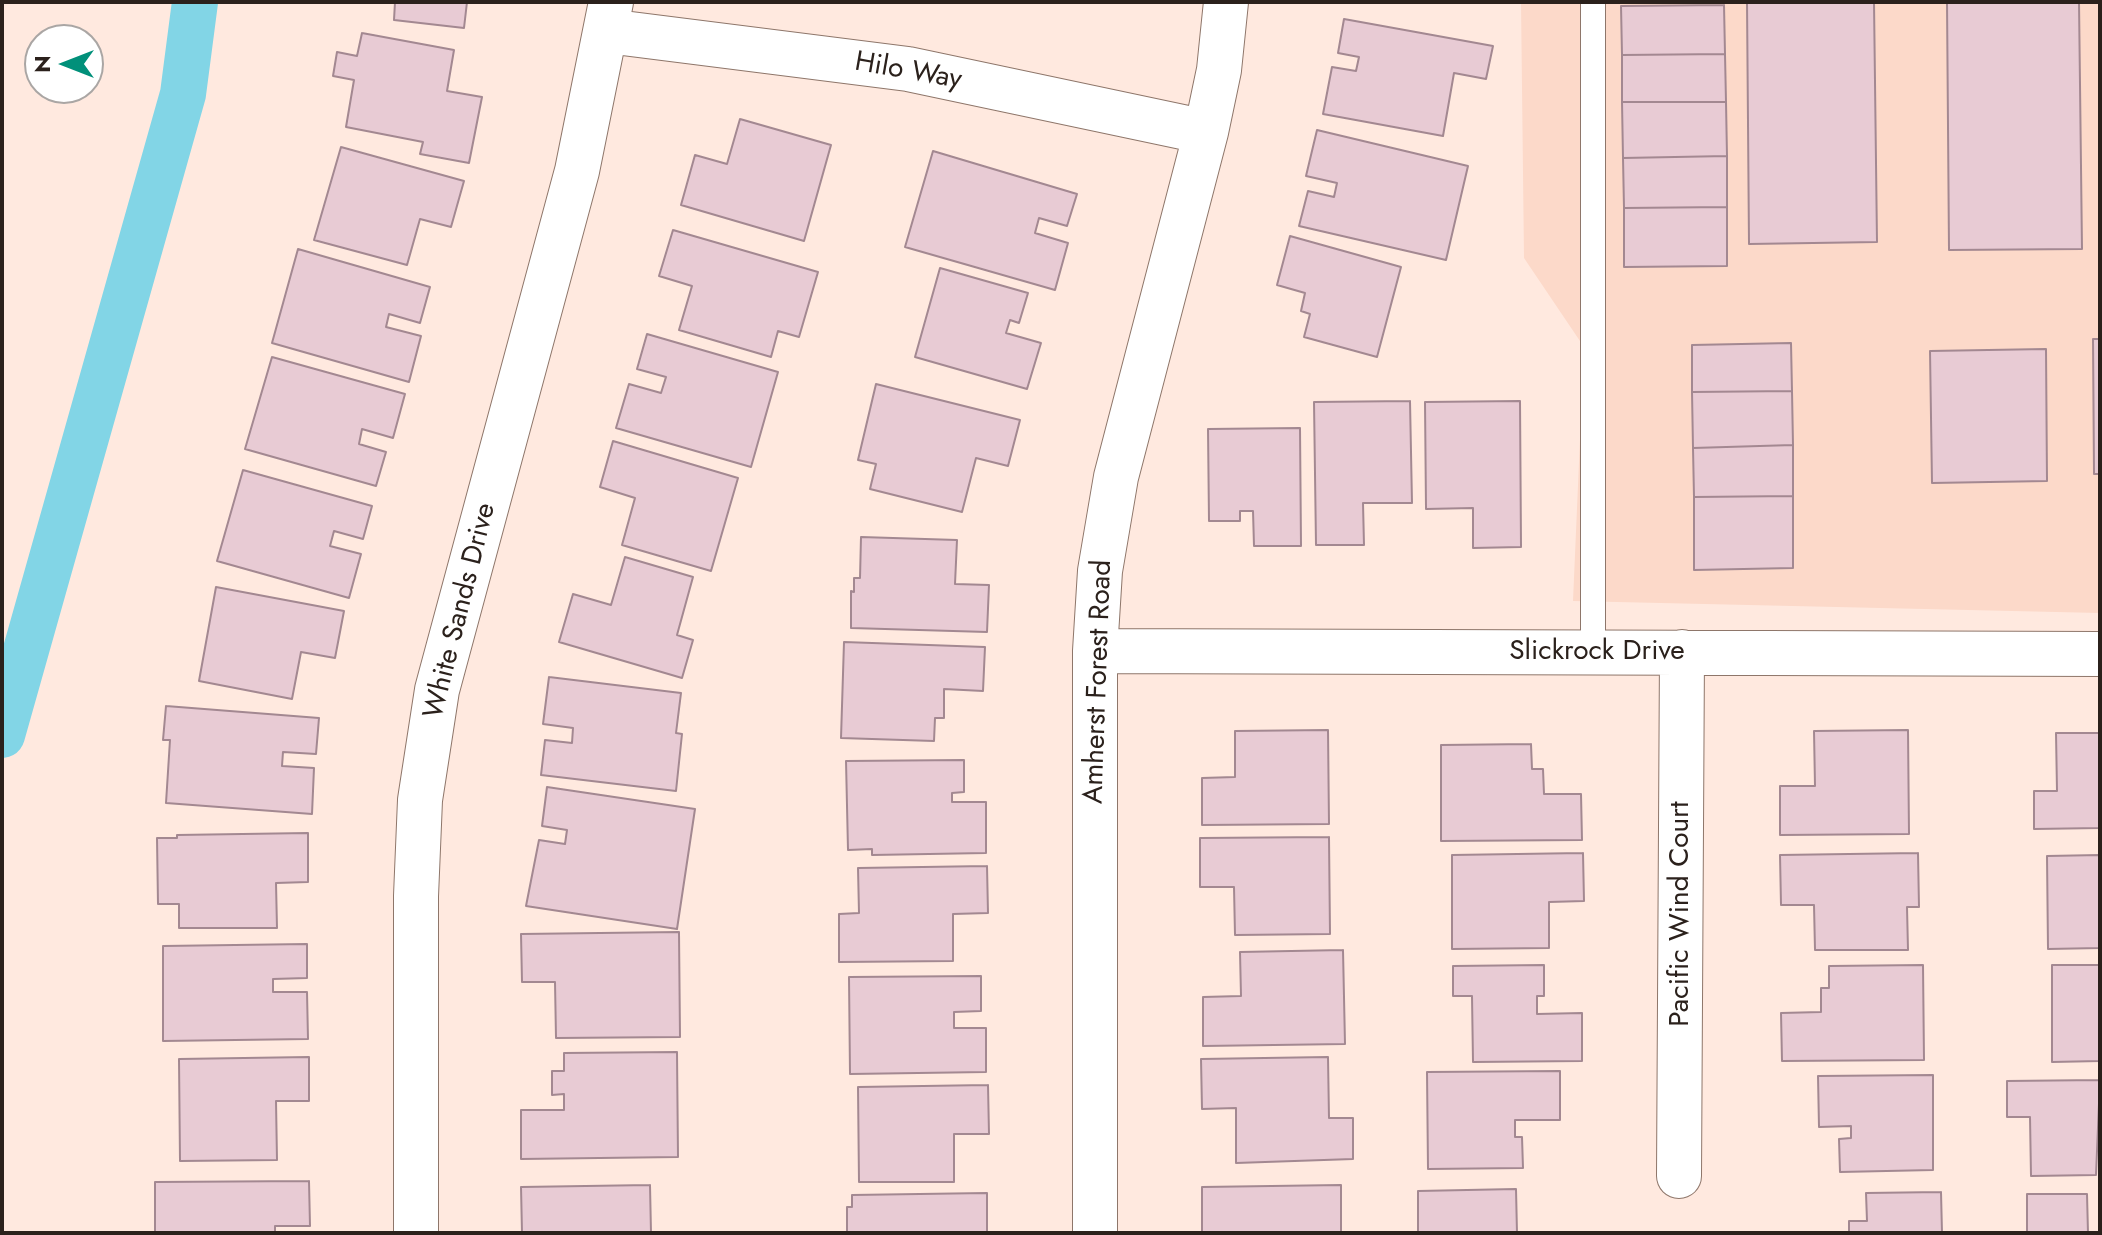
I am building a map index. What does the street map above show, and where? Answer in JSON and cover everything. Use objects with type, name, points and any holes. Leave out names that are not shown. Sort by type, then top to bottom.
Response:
[{"type":"street","name":"Amherst Forest Road","points":[[1095,1233],[1095,651],[1100,571],[1116,477],[1206,132],[1219,70],[1226,2]]},
{"type":"street","name":"Hilo Way","points":[[609,16],[908,69],[1206,132]]},
{"type":"street","name":"White Sands Drive","points":[[416,1233],[416,896],[420,800],[437,690],[577,171],[609,16]]},
{"type":"street","name":"Slickrock Drive","points":[[1095,651],[2100,654]]},
{"type":"street","name":"Pacific Wind Court","points":[[1679,1176],[1682,652]]},
{"type":"lane","points":[[1593,2],[1593,652]]},
{"type":"shaded area","points":[[1521,2],[2100,2],[2100,613],[1573,601],[1584,347],[1524,258]]},
{"type":"building","points":[[395,2],[467,2],[464,28],[394,20]]},
{"type":"building","points":[[1747,2],[1874,2],[1877,242],[1749,244]]},
{"type":"building","points":[[1947,2],[2079,2],[2082,249],[1949,250]]},
{"type":"building","points":[[1724,5],[1725,54],[1622,55],[1621,6]]},
{"type":"building","points":[[1344,19],[1493,46],[1486,79],[1454,73],[1443,136],[1323,114],[1332,67],[1356,71],[1359,57],[1338,53]]},
{"type":"building","points":[[362,33],[454,50],[447,91],[482,97],[469,163],[420,154],[423,142],[346,127],[354,80],[333,76],[337,52],[357,56]]},
{"type":"building","points":[[1725,54],[1726,102],[1622,102],[1622,55]]},
{"type":"building","points":[[1622,102],[1726,102],[1727,156],[1623,158]]},
{"type":"building","points":[[740,119],[831,145],[804,241],[681,205],[695,155],[727,164]]},
{"type":"building","points":[[1317,130],[1468,166],[1446,260],[1299,226],[1308,191],[1334,197],[1337,183],[1306,176]]},
{"type":"building","points":[[341,147],[464,181],[451,227],[420,219],[407,265],[314,240]]},
{"type":"building","points":[[933,151],[1077,194],[1067,226],[1039,218],[1035,233],[1068,243],[1055,290],[905,247]]},
{"type":"building","points":[[1727,156],[1727,207],[1624,208],[1623,158]]},
{"type":"building","points":[[1727,207],[1727,266],[1624,267],[1624,208]]},
{"type":"building","points":[[673,230],[818,272],[799,337],[778,331],[771,357],[679,330],[692,286],[659,276]]},
{"type":"building","points":[[1290,236],[1401,267],[1377,357],[1304,337],[1310,314],[1301,311],[1305,293],[1277,285]]},
{"type":"building","points":[[298,249],[430,287],[420,323],[389,314],[386,327],[421,336],[409,382],[272,343]]},
{"type":"building","points":[[940,268],[1028,293],[1019,323],[1010,320],[1006,333],[1041,343],[1027,389],[915,357]]},
{"type":"building","points":[[647,334],[778,372],[751,467],[616,428],[629,384],[661,393],[666,377],[637,369]]},
{"type":"building","points":[[2093,339],[2100,339],[2100,474],[2094,474]]},
{"type":"building","points":[[1791,343],[1792,391],[1692,392],[1692,345]]},
{"type":"building","points":[[2046,349],[2047,481],[1932,483],[1930,351]]},
{"type":"building","points":[[272,357],[405,394],[393,438],[362,429],[359,444],[386,452],[376,486],[245,449]]},
{"type":"building","points":[[876,384],[1020,420],[1008,466],[976,458],[962,512],[870,489],[876,464],[858,460]]},
{"type":"building","points":[[1792,391],[1793,445],[1693,448],[1692,392]]},
{"type":"building","points":[[1410,401],[1412,503],[1363,503],[1364,545],[1316,545],[1314,402]]},
{"type":"building","points":[[1520,401],[1521,547],[1473,548],[1473,508],[1426,509],[1425,402]]},
{"type":"building","points":[[1300,428],[1301,546],[1254,546],[1253,511],[1240,511],[1240,521],[1209,521],[1208,429]]},
{"type":"building","points":[[613,441],[738,478],[711,571],[622,545],[635,498],[600,487]]},
{"type":"building","points":[[1793,445],[1793,496],[1694,497],[1693,448]]},
{"type":"building","points":[[243,470],[372,506],[363,539],[334,531],[330,546],[361,554],[349,598],[217,561]]},
{"type":"building","points":[[1793,496],[1793,568],[1694,570],[1694,497]]},
{"type":"building","points":[[861,537],[957,540],[955,584],[989,585],[987,632],[851,628],[851,591],[854,592],[854,578],[860,578]]},
{"type":"building","points":[[625,557],[693,577],[677,635],[693,640],[682,678],[559,642],[573,594],[611,605]]},
{"type":"building","points":[[216,587],[344,611],[335,658],[301,652],[292,699],[199,681]]},
{"type":"building","points":[[844,642],[985,647],[983,691],[944,689],[944,718],[935,718],[934,741],[841,738]]},
{"type":"building","points":[[549,677],[681,693],[676,733],[682,734],[676,791],[541,775],[545,740],[572,743],[573,728],[543,724]]},
{"type":"building","points":[[166,706],[319,718],[316,754],[283,752],[282,766],[314,768],[312,814],[166,803],[170,740],[163,740]]},
{"type":"building","points":[[1328,730],[1329,824],[1202,825],[1202,778],[1235,777],[1235,731]]},
{"type":"building","points":[[1908,730],[1909,834],[1780,835],[1780,786],[1815,786],[1814,731]]},
{"type":"building","points":[[2056,733],[2100,733],[2100,828],[2034,829],[2034,791],[2057,791]]},
{"type":"building","points":[[1531,744],[1532,769],[1543,769],[1544,794],[1581,794],[1582,840],[1441,841],[1441,745]]},
{"type":"building","points":[[964,760],[964,792],[952,793],[952,802],[986,802],[986,853],[872,855],[872,849],[848,850],[846,761]]},
{"type":"building","points":[[547,787],[695,809],[677,929],[526,906],[539,840],[565,844],[567,830],[542,826]]},
{"type":"building","points":[[308,833],[308,882],[276,883],[277,928],[179,928],[179,904],[158,904],[157,838]]},
{"type":"building","points":[[1329,837],[1330,934],[1235,935],[1234,887],[1200,887],[1200,838]]},
{"type":"building","points":[[1583,853],[1584,901],[1549,902],[1549,948],[1452,949],[1452,855]]},
{"type":"building","points":[[1918,853],[1919,907],[1907,907],[1908,950],[1815,950],[1814,905],[1781,905],[1780,855]]},
{"type":"building","points":[[2100,855],[2100,948],[2048,949],[2047,856]]},
{"type":"building","points":[[987,866],[988,913],[953,914],[953,961],[839,962],[839,914],[859,913],[858,868]]},
{"type":"building","points":[[679,932],[680,1037],[556,1038],[555,982],[522,982],[521,934]]},
{"type":"building","points":[[307,944],[307,978],[273,979],[273,992],[307,992],[308,1039],[163,1041],[163,946]]},
{"type":"building","points":[[1343,950],[1345,1044],[1203,1046],[1203,997],[1241,996],[1240,952]]},
{"type":"building","points":[[1544,965],[1544,996],[1537,996],[1537,1014],[1582,1013],[1582,1061],[1473,1062],[1472,996],[1453,996],[1453,966]]},
{"type":"building","points":[[1923,965],[1924,1060],[1782,1061],[1781,1013],[1821,1012],[1821,988],[1829,988],[1829,966]]},
{"type":"building","points":[[2052,965],[2100,965],[2100,1061],[2052,1062]]},
{"type":"building","points":[[981,976],[981,1011],[954,1012],[954,1028],[986,1028],[986,1072],[850,1074],[849,977]]},
{"type":"building","points":[[677,1052],[678,1157],[521,1159],[521,1110],[564,1110],[564,1094],[552,1095],[552,1071],[564,1071],[564,1053]]},
{"type":"building","points":[[309,1057],[309,1101],[276,1101],[277,1160],[180,1161],[179,1059]]},
{"type":"building","points":[[1328,1057],[1329,1118],[1353,1118],[1353,1159],[1236,1163],[1236,1108],[1202,1109],[1201,1059]]},
{"type":"building","points":[[1560,1071],[1560,1120],[1515,1120],[1515,1137],[1522,1137],[1523,1168],[1428,1169],[1427,1072]]},
{"type":"building","points":[[1933,1075],[1933,1170],[1840,1172],[1839,1139],[1851,1138],[1851,1126],[1819,1127],[1818,1076]]},
{"type":"building","points":[[2100,1080],[2096,1175],[2031,1176],[2030,1117],[2007,1117],[2007,1081]]},
{"type":"building","points":[[988,1085],[989,1134],[954,1134],[954,1182],[859,1182],[858,1087]]},
{"type":"building","points":[[309,1181],[310,1226],[275,1226],[275,1233],[155,1233],[155,1182]]},
{"type":"building","points":[[650,1185],[651,1233],[522,1233],[521,1187]]},
{"type":"building","points":[[1341,1185],[1341,1233],[1202,1233],[1202,1187]]},
{"type":"building","points":[[1516,1189],[1517,1233],[1418,1233],[1418,1191]]},
{"type":"building","points":[[1941,1192],[1942,1233],[1849,1233],[1849,1221],[1867,1221],[1866,1193]]},
{"type":"building","points":[[987,1193],[987,1233],[847,1232],[847,1207],[852,1207],[852,1195]]},
{"type":"building","points":[[2027,1194],[2087,1194],[2088,1233],[2027,1233]]},
{"type":"waterway","points":[[2,735],[183,94],[195,2]]}]
